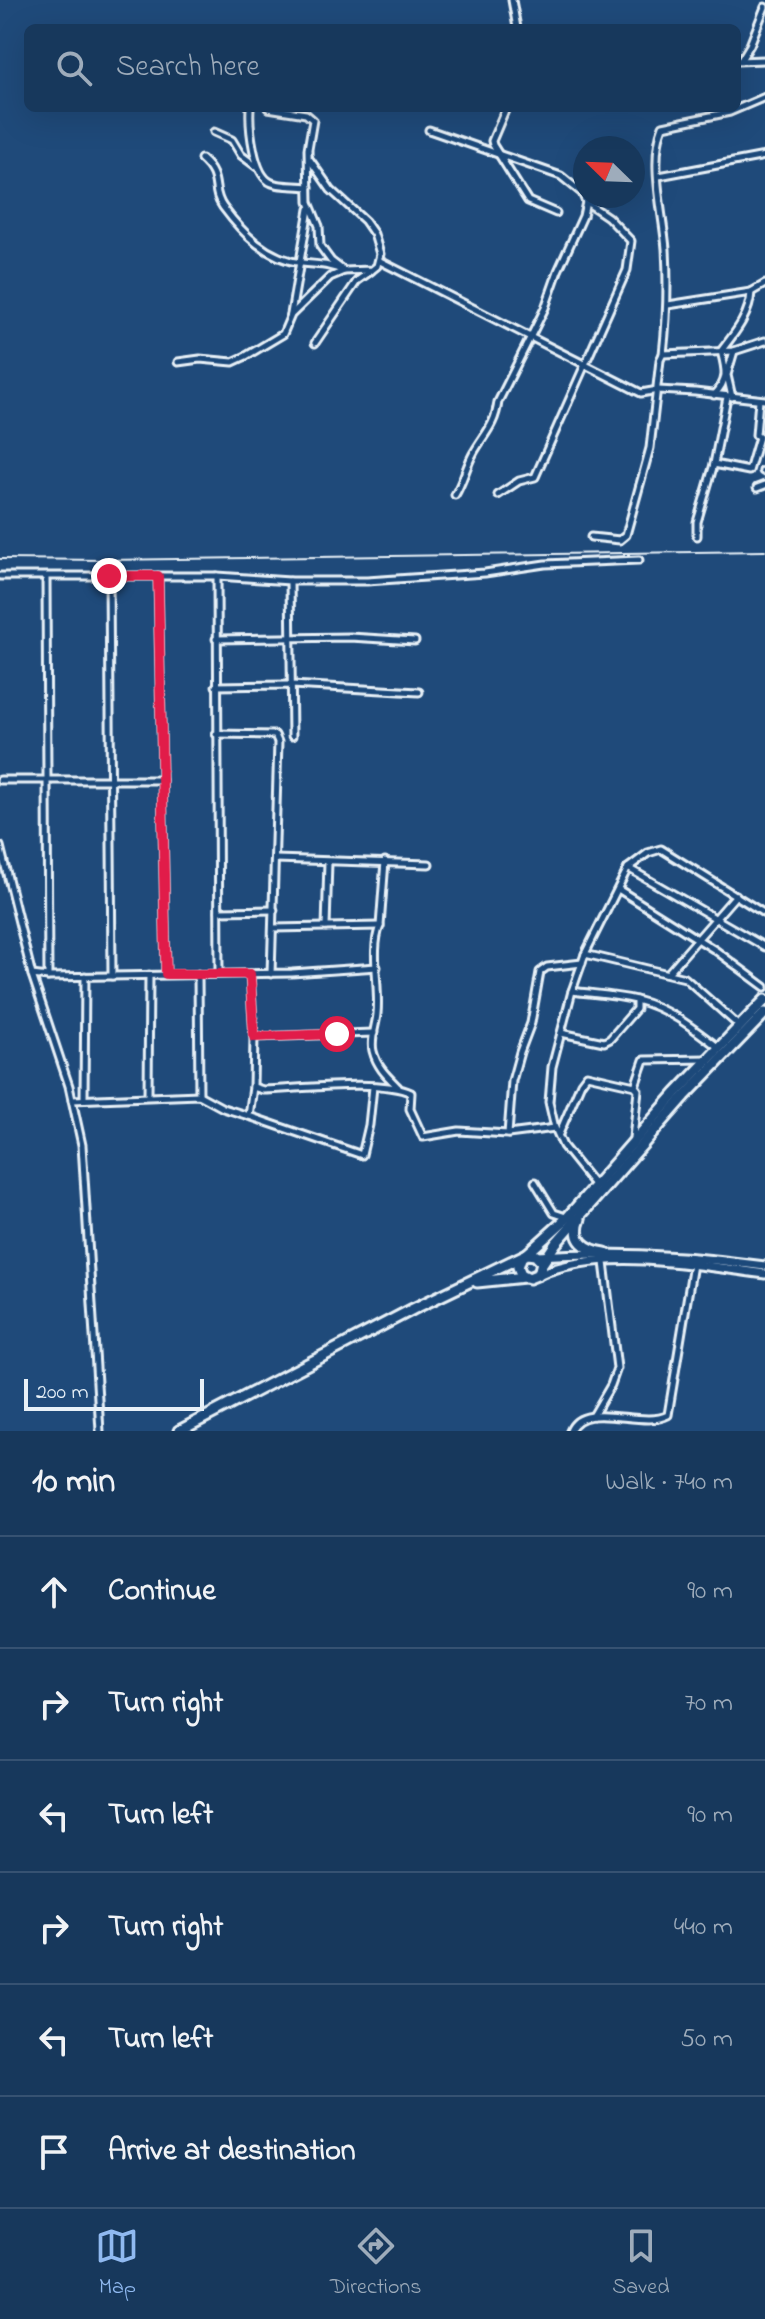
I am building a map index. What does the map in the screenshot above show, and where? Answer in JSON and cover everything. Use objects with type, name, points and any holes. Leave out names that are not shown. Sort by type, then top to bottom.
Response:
[{"type":"highway","points":[[179,1431],[338,1347],[469,1283],[535,1257],[632,1143],[765,1000]]},
{"type":"highway","points":[[525,1277],[518,1267],[535,1257],[588,1208],[685,1096],[765,1013]]},
{"type":"highway","points":[[588,1208],[578,1224],[578,1236],[589,1249],[605,1257]]},
{"type":"highway","points":[[469,1283],[536,1276],[535,1257]]},
{"type":"main road","points":[[535,1257],[674,1255],[765,1266]]},
{"type":"main road","points":[[536,1276],[605,1257],[765,1274]]},
{"type":"street","points":[[512,0],[516,24]]},
{"type":"street","points":[[741,58],[750,45],[765,7]]},
{"type":"street","points":[[741,61],[765,60]]},
{"type":"street","points":[[741,107],[765,97]]},
{"type":"street","points":[[250,112],[250,133],[258,168]]},
{"type":"street","points":[[178,362],[200,359],[233,362],[283,334],[291,315],[301,263],[309,202],[313,120],[306,114],[293,112]]},
{"type":"street","points":[[504,112],[492,141],[498,154],[528,201],[556,213]]},
{"type":"street","points":[[591,537],[620,540],[626,535],[650,448],[668,305],[659,137],[663,126],[730,112]]},
{"type":"street","points":[[429,130],[561,176],[573,186]]},
{"type":"street","points":[[214,132],[232,140],[241,155],[258,168],[269,182],[309,187]]},
{"type":"street","points":[[659,176],[765,156]]},
{"type":"street","points":[[309,158],[331,190],[365,221],[378,244],[380,261],[357,281],[315,343]]},
{"type":"street","points":[[201,159],[215,175],[221,204],[243,231],[273,255],[301,263],[329,264],[344,271]]},
{"type":"street","points":[[309,202],[319,226],[320,246],[331,261],[344,271]]},
{"type":"street","points":[[455,495],[475,451],[496,419],[498,402],[531,337],[585,208]]},
{"type":"street","points":[[498,495],[519,481],[535,477],[627,270],[631,241],[595,208]]},
{"type":"street","points":[[380,261],[641,393],[658,390],[762,400],[756,435],[762,438],[749,471],[714,464]]},
{"type":"street","points":[[291,315],[330,277],[344,271],[372,270]]},
{"type":"street","points":[[668,305],[751,292],[765,284]]},
{"type":"street","points":[[721,351],[735,335],[749,308],[751,292]]},
{"type":"street","points":[[663,354],[734,351],[765,341]]},
{"type":"street","points":[[697,536],[697,522],[729,397],[721,351]]},
{"type":"street","points":[[714,395],[723,386],[734,351]]},
{"type":"street","points":[[757,488],[765,485]]},
{"type":"street","points":[[0,576],[217,576],[290,581],[367,581],[485,573],[545,564],[639,560]]},
{"type":"street","points":[[109,576],[112,976]]},
{"type":"street","points":[[158,576],[166,974]]},
{"type":"street","points":[[217,576],[219,973]]},
{"type":"street","points":[[46,577],[48,977]]},
{"type":"street","points":[[290,581],[292,736]]},
{"type":"street","points":[[216,639],[350,637],[415,641]]},
{"type":"street","points":[[216,686],[291,685],[419,692]]},
{"type":"street","points":[[216,734],[275,735],[277,738],[271,974]]},
{"type":"street","points":[[0,780],[162,780]]},
{"type":"street","points":[[0,846],[32,975],[72,1100],[82,1145],[100,1431]]},
{"type":"street","points":[[595,1186],[563,1146],[557,1132],[549,1102],[552,1067],[585,954],[628,868],[648,853],[661,849],[765,914]]},
{"type":"street","points":[[275,859],[429,864]]},
{"type":"street","points":[[385,861],[380,926],[376,935],[380,990],[373,1050],[380,1069],[398,1088]]},
{"type":"street","points":[[326,927],[328,862]]},
{"type":"street","points":[[628,868],[765,947]]},
{"type":"street","points":[[618,889],[715,950],[765,987]]},
{"type":"street","points":[[668,973],[736,895]]},
{"type":"street","points":[[219,911],[274,910]]},
{"type":"street","points":[[273,928],[380,926]]},
{"type":"street","points":[[585,954],[685,978],[739,1027]]},
{"type":"street","points":[[508,1134],[512,1081],[531,1023],[540,972],[547,967],[582,963]]},
{"type":"street","points":[[32,975],[271,974],[377,967]]},
{"type":"street","points":[[198,974],[199,1095]]},
{"type":"street","points":[[249,1116],[254,1037],[250,974]]},
{"type":"street","points":[[148,1096],[149,975]]},
{"type":"street","points":[[84,1100],[85,976]]},
{"type":"street","points":[[572,991],[636,1000],[665,1010],[719,1048]]},
{"type":"street","points":[[561,1033],[604,1042],[636,1009],[636,1000]]},
{"type":"street","points":[[254,1037],[374,1033]]},
{"type":"street","points":[[632,1143],[638,1090],[635,1086],[644,1060],[708,1059]]},
{"type":"street","points":[[557,1132],[587,1075],[635,1086]]},
{"type":"street","points":[[253,1087],[263,1090],[398,1088],[411,1093],[410,1109],[423,1137],[459,1131],[508,1134],[520,1130],[557,1132]]},
{"type":"street","points":[[72,1100],[199,1095],[223,1108],[362,1155],[373,1087]]},
{"type":"street","points":[[535,1182],[554,1213],[567,1218]]},
{"type":"street","points":[[593,1416],[617,1368],[605,1257]]},
{"type":"street","points":[[570,1431],[576,1421],[593,1416],[650,1419],[668,1415],[693,1264]]},
{"type":"railway","points":[[0,559],[765,551]]},
{"type":"route","points":[[109,576],[158,576],[166,974],[250,974],[254,1037],[337,1034]]}]
